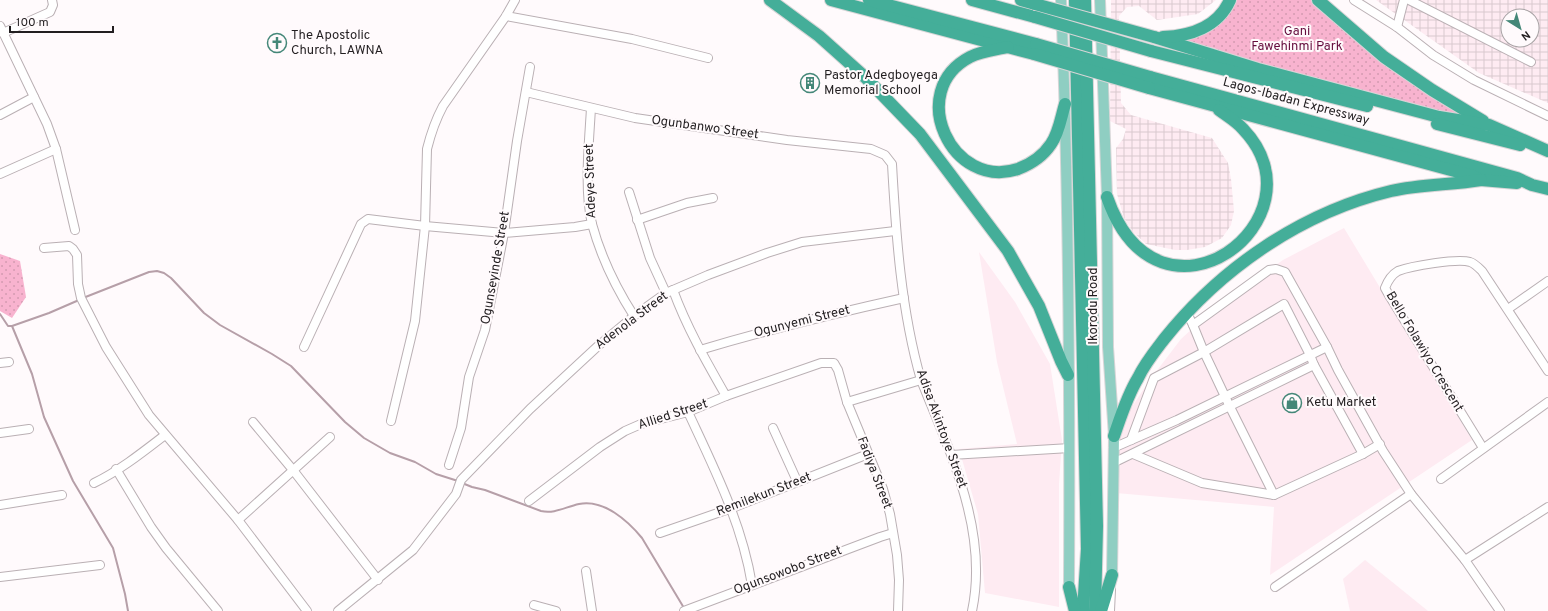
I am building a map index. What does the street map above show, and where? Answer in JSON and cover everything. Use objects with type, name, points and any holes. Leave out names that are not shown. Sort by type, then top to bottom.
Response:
[{"type":"highway","points":[[770,0],[819,36],[866,78],[920,134],[1008,251],[1040,306],[1061,362],[1068,375]]},
{"type":"highway","points":[[831,0],[1008,47],[1035,49]]},
{"type":"highway","points":[[869,0],[1035,49]]},
{"type":"highway","name":"Lagos-Ibadan Expressway","points":[[972,0],[1150,51],[1548,151]]},
{"type":"highway","points":[[1021,0],[1154,37],[1258,69],[1432,115],[1489,125]]},
{"type":"highway","name":"Ikorodu Road","points":[[1075,0],[1087,549],[1083,611]]},
{"type":"highway","name":"Ikorodu Road","points":[[1085,0],[1097,526],[1095,611]]},
{"type":"highway","points":[[1154,37],[1180,36],[1196,31],[1214,21],[1227,7],[1230,0]]},
{"type":"highway","points":[[1318,0],[1384,57],[1432,90],[1489,125],[1548,151]]},
{"type":"highway","points":[[1008,47],[984,52],[970,57],[949,75],[939,96],[939,119],[948,140],[964,159],[974,166],[999,172],[1012,171],[1025,167],[1037,160],[1052,143],[1065,104]]},
{"type":"highway","name":"Lagos-Ibadan Expressway","points":[[1035,49],[1149,82],[1509,176],[1532,185],[1548,189]]},
{"type":"highway","points":[[1149,82],[1210,104],[1473,176],[1481,180]]},
{"type":"highway","points":[[1107,197],[1113,213],[1127,237],[1148,255],[1159,261],[1173,265],[1189,266],[1220,258],[1233,250],[1246,238],[1262,211],[1267,183],[1266,168],[1260,152],[1253,140],[1243,128],[1210,104]]},
{"type":"highway","points":[[1113,442],[1128,397],[1138,376],[1151,357],[1187,313],[1205,294],[1268,244],[1306,222],[1344,205],[1391,191],[1425,185],[1481,180],[1532,185]]},
{"type":"highway","points":[[1101,611],[1112,575]]},
{"type":"highway","points":[[1069,587],[1075,611]]},
{"type":"main road","name":"Ikorodu Road","points":[[1061,0],[1065,104],[1070,448],[1069,587]]},
{"type":"main road","name":"Ikorodu Road","points":[[1100,0],[1107,197],[1108,347],[1113,442],[1112,575]]},
{"type":"street","points":[[52,0],[53,5],[50,12],[2,29],[47,124],[56,149],[75,230]]},
{"type":"street","points":[[391,421],[413,331],[425,226],[427,149],[433,126],[443,106],[506,16],[515,0]]},
{"type":"street","points":[[1354,0],[1397,27],[1433,55],[1474,80],[1548,116]]},
{"type":"street","points":[[1397,27],[1404,0]]},
{"type":"street","points":[[1409,0],[1531,62]]},
{"type":"street","points":[[506,16],[632,39],[708,58]]},
{"type":"street","name":"Ogunseyinde Street","points":[[450,465],[461,428],[469,377],[485,330],[504,233],[517,141],[530,67]]},
{"type":"street","name":"Ogunbanwo Street","points":[[526,92],[635,118],[786,140],[871,149],[885,155]]},
{"type":"street","points":[[0,115],[34,97]]},
{"type":"street","name":"Adeye Street","points":[[591,108],[588,150],[589,202],[592,224],[611,277],[634,316]]},
{"type":"street","points":[[0,174],[56,149]]},
{"type":"street","name":"Adisa Akintoye Street","points":[[885,155],[892,164],[895,231],[904,298],[917,365],[921,380],[962,485],[973,533],[976,580],[972,611]]},
{"type":"street","points":[[629,192],[650,258],[726,396]]},
{"type":"street","points":[[637,220],[687,203],[713,198]]},
{"type":"street","points":[[304,347],[364,221],[372,219],[425,226],[504,233],[575,228],[592,224]]},
{"type":"street","name":"Adenola Street","points":[[378,580],[414,550],[456,494],[461,480],[530,409],[598,346],[634,316],[669,292],[708,275],[767,253],[802,242],[895,231]]},
{"type":"street","points":[[44,248],[69,246],[73,249],[77,255],[78,284],[81,298],[86,309],[106,347],[149,415],[238,520],[307,611]]},
{"type":"street","name":"Bello Folawiyo Crescent","points":[[1483,448],[1385,288],[1388,278],[1398,272],[1415,267],[1458,260],[1471,262],[1482,271],[1548,371]]},
{"type":"street","points":[[1194,325],[1269,270],[1282,270],[1285,272],[1327,347],[1338,370],[1380,444],[1411,494],[1465,560],[1500,611]]},
{"type":"street","points":[[1508,309],[1548,281]]},
{"type":"street","name":"Ogunyemi Street","points":[[700,350],[820,317],[904,298]]},
{"type":"street","points":[[1131,440],[1154,378],[1204,352],[1284,304],[1314,365],[1363,454]]},
{"type":"street","points":[[1187,313],[1194,325],[1204,352],[1230,407],[1274,495]]},
{"type":"street","points":[[1113,442],[1131,440],[1327,347]]},
{"type":"street","name":"Allied Street","points":[[529,501],[612,438],[641,424],[688,412],[726,396],[821,363],[834,364]]},
{"type":"street","name":"Fadiya Street","points":[[834,364],[838,370],[847,402],[883,489],[890,514],[899,580],[898,611]]},
{"type":"street","points":[[1113,463],[1314,365]]},
{"type":"street","points":[[847,402],[921,380]]},
{"type":"street","points":[[1441,479],[1548,402]]},
{"type":"street","points":[[688,412],[732,508],[752,585]]},
{"type":"street","points":[[253,422],[293,470],[378,580],[338,611]]},
{"type":"street","points":[[773,428],[797,482]]},
{"type":"street","points":[[0,433],[29,429]]},
{"type":"street","points":[[94,482],[104,478],[116,469],[142,454],[165,435]]},
{"type":"street","points":[[238,520],[330,437]]},
{"type":"street","points":[[1133,454],[1202,483],[1274,495],[1363,454],[1380,444]]},
{"type":"street","points":[[951,455],[1070,448]]},
{"type":"street","name":"Remilekun Street","points":[[660,533],[732,508],[868,454]]},
{"type":"street","points":[[116,469],[151,527],[166,548],[218,611]]},
{"type":"street","points":[[1275,587],[1411,494]]},
{"type":"street","points":[[0,505],[62,495]]},
{"type":"street","points":[[1465,560],[1548,507]]},
{"type":"street","name":"Ogunsowobo Street","points":[[686,610],[893,533]]},
{"type":"street","points":[[0,577],[100,565]]},
{"type":"street","points":[[586,571],[592,611]]},
{"type":"street","name":"Ikorodu Road","points":[[1110,611],[1112,575]]},
{"type":"street","name":"Ikorodu Road","points":[[1069,587],[1070,611]]},
{"type":"street","points":[[534,605],[556,611]]},
{"type":"shaded area","points":[[1111,0],[1216,0],[1198,14],[1157,20],[1139,6],[1127,7],[1119,16],[1121,103],[1131,115],[1212,138],[1228,163],[1234,211],[1231,225],[1222,238],[1205,247],[1175,250],[1146,244],[1134,233],[1124,218],[1117,194],[1116,148],[1123,139],[1126,129],[1110,121]]},
{"type":"shaded area","points":[[1376,0],[1548,0],[1548,103],[1479,73]]},
{"type":"shaded area","name":"Ketu Market","points":[[1344,228],[1472,440],[1270,575],[1274,507],[1116,493],[1120,425],[1149,381],[1181,339],[1217,306],[1283,260]]},
{"type":"shaded area","points":[[979,252],[1015,302],[1050,364],[1062,440],[1059,484],[1059,607],[985,593],[978,514],[959,449],[1017,444],[997,362]]},
{"type":"shaded area","points":[[1365,560],[1428,611],[1350,611],[1343,579]]},
{"type":"green space","name":"Gani Fawehinmi Park","points":[[1237,0],[1311,0],[1323,11],[1460,112],[1458,115],[1258,69],[1214,48],[1183,42],[1201,34],[1230,13]]},
{"type":"green space","points":[[0,254],[20,261],[26,297],[12,318],[0,311]]},
{"type":"waterway","points":[[83,298],[149,272],[157,271],[164,273],[171,278],[204,313],[220,325],[291,366],[345,422],[364,438],[390,453],[415,462],[436,474],[458,481]]},
{"type":"waterway","points":[[12,326],[49,313],[79,300]]},
{"type":"waterway","points":[[0,314],[8,326],[12,326],[32,374],[44,417],[73,481],[113,548],[128,611]]},
{"type":"waterway","points":[[462,483],[546,512],[588,503],[606,508],[615,513],[623,518],[642,538],[684,608]]},
{"type":"place","name":"The Apostolic Church, LAWNA","points":[[277,43]]},
{"type":"place","name":"Pastor Adegboyega Memorial School","points":[[810,83]]},
{"type":"place","name":"Ketu Market","points":[[1292,403]]}]
